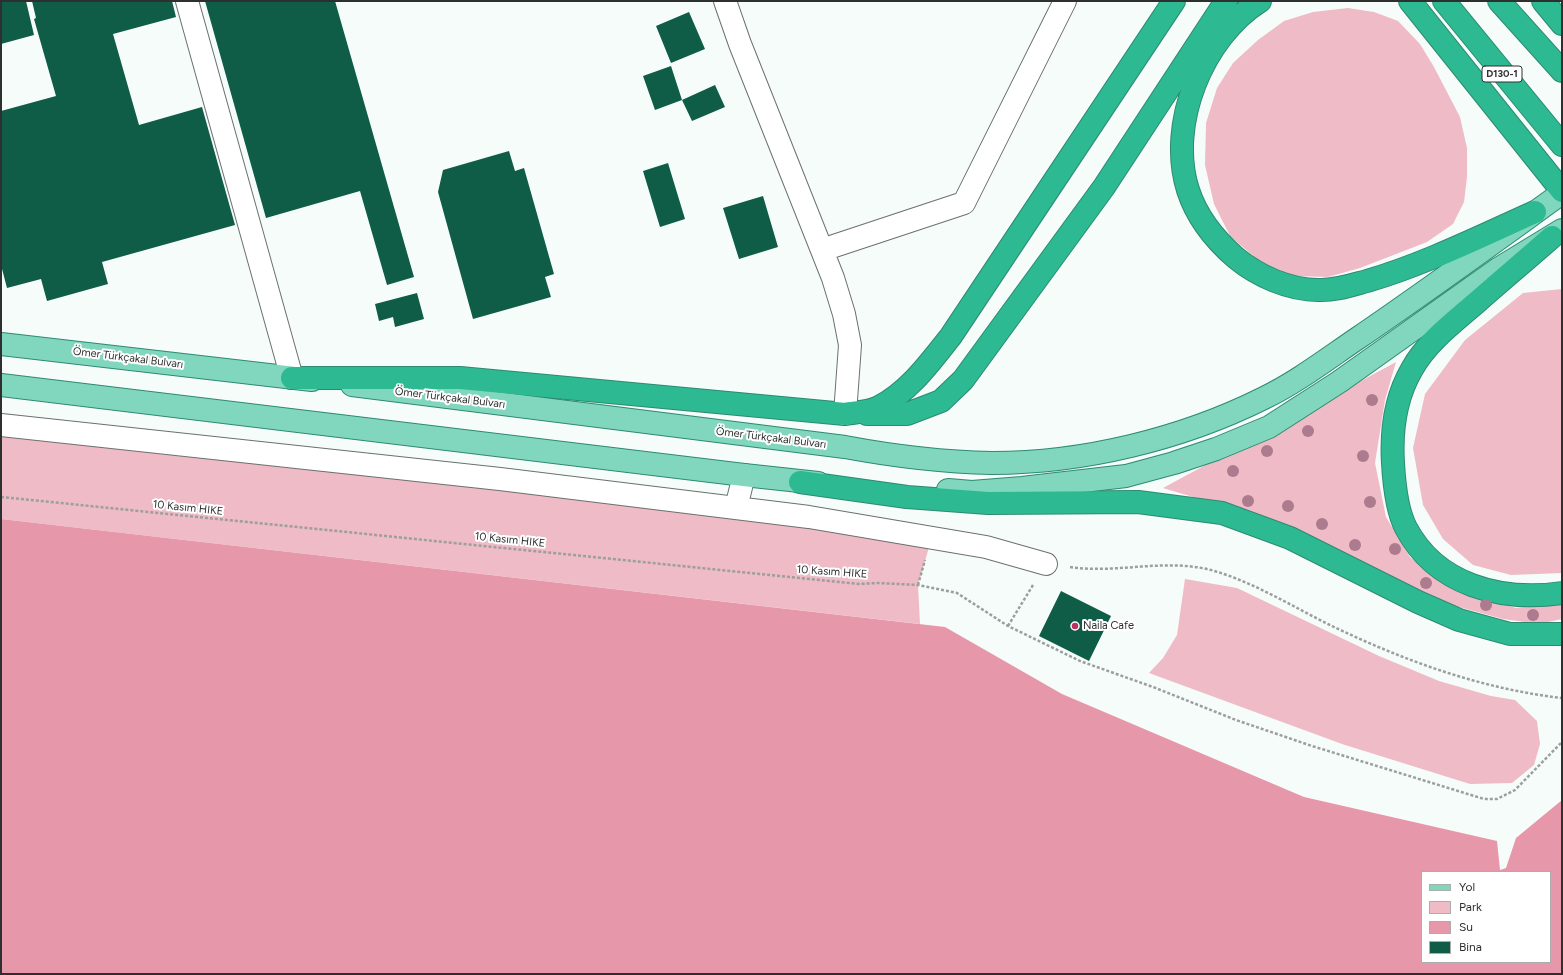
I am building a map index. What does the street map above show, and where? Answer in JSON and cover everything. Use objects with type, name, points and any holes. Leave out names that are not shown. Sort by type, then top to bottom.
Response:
[{"type":"highway","points":[[845,414],[878,408],[899,394],[925,369],[942,347],[1174,1]]},
{"type":"highway","points":[[292,378],[460,378],[845,414],[907,414],[941,401],[963,380],[1104,187],[1226,1]]},
{"type":"highway","points":[[1260,1],[1248,8],[1230,25],[1195,80],[1187,110],[1183,142],[1183,166],[1188,189],[1199,216],[1218,242],[1247,267],[1270,279],[1291,286],[1319,290],[1348,286],[1403,270],[1535,212]]},
{"type":"highway","points":[[1405,1],[1455,58]]},
{"type":"highway","points":[[1410,1],[1562,192]]},
{"type":"highway","name":"D130-1","points":[[1444,1],[1562,145]]},
{"type":"highway","points":[[1499,1],[1562,71]]},
{"type":"highway","points":[[1543,1],[1562,24]]},
{"type":"highway","points":[[1557,234],[1448,327],[1425,350],[1412,370],[1396,407],[1392,447],[1394,486],[1405,527],[1426,557],[1456,579],[1501,594],[1530,596],[1562,593]]},
{"type":"highway","points":[[800,482],[907,497],[988,503],[1138,502],[1222,513],[1290,538],[1418,602],[1459,620],[1510,634],[1562,634]]},
{"type":"main road","name":"Ömer Türkçakal Bulvarı","points":[[1,344],[292,378],[845,447],[897,457],[992,463],[1044,460],[1099,453],[1150,441],[1223,417],[1265,398],[1303,375],[1409,303],[1562,192]]},
{"type":"main road","points":[[1,385],[800,482],[972,492],[1022,488],[1126,476],[1174,463],[1216,449],[1269,426],[1339,382],[1498,269],[1557,234]]},
{"type":"street","points":[[187,1],[292,378]]},
{"type":"street","points":[[725,1],[740,44],[822,250],[844,314],[850,345],[845,414]]},
{"type":"street","points":[[822,250],[964,204],[1065,1]]},
{"type":"street","points":[[1,425],[500,479],[809,517],[986,547],[1046,564]]},
{"type":"street","points":[[736,508],[744,475]]},
{"type":"path","name":"10 Kasım HIKE","points":[[1,497],[859,584],[877,583],[918,585],[957,592],[1008,626],[1080,661],[1153,687],[1236,720],[1312,746],[1484,799],[1497,799],[1515,790],[1562,742]]},
{"type":"path","points":[[1008,626],[1046,564],[1096,569],[1172,564],[1211,570],[1240,580],[1334,626],[1432,668],[1481,683],[1524,693],[1562,698]]},
{"type":"green space","points":[[1348,8],[1374,12],[1398,21],[1420,44],[1434,67],[1460,117],[1467,148],[1467,177],[1464,202],[1453,224],[1427,242],[1360,268],[1328,277],[1292,276],[1258,260],[1230,236],[1214,204],[1205,165],[1206,123],[1217,88],[1233,63],[1258,40],[1284,21],[1313,12]]},
{"type":"green space","points":[[1562,289],[1562,573],[1511,575],[1473,565],[1443,539],[1423,505],[1413,448],[1425,394],[1465,340],[1523,293]]},
{"type":"green space","points":[[1396,362],[1385,400],[1375,463],[1386,517],[1410,557],[1447,586],[1516,608],[1562,601],[1562,619],[1539,624],[1503,619],[1448,604],[1263,518],[1163,488]]},
{"type":"green space","points":[[1,423],[932,537],[918,585],[920,624],[1,519]]},
{"type":"green space","points":[[1185,579],[1237,588],[1379,656],[1439,681],[1491,696],[1515,700],[1537,721],[1540,744],[1534,765],[1512,783],[1470,784],[1342,744],[1149,673],[1163,658],[1177,635]]},
{"type":"water","points":[[1,519],[945,627],[1062,694],[1304,797],[1497,841],[1500,870],[1506,868],[1516,838],[1562,800],[1562,974],[1,974]]},
{"type":"building","points":[[1,1],[26,1],[34,35],[1,44]]},
{"type":"building","points":[[32,1],[172,1],[176,17],[113,34],[139,125],[202,107],[235,225],[102,262],[108,284],[47,301],[41,279],[7,288],[1,265],[1,111],[56,96],[34,19],[36,18]]},
{"type":"building","points":[[205,1],[335,1],[414,277],[387,285],[360,191],[266,218]]},
{"type":"building","points":[[689,12],[705,49],[671,63],[656,26]]},
{"type":"building","points":[[671,66],[682,100],[655,110],[643,76]]},
{"type":"building","points":[[715,85],[725,107],[692,121],[682,100]]},
{"type":"building","points":[[509,151],[515,171],[524,168],[554,274],[545,277],[551,297],[473,319],[438,192],[443,170]]},
{"type":"building","points":[[668,163],[685,219],[660,227],[643,171]]},
{"type":"building","points":[[763,196],[778,247],[739,259],[723,208]]},
{"type":"building","points":[[417,293],[424,319],[395,327],[393,317],[379,321],[375,304]]},
{"type":"building","name":"Naila Cafe","points":[[1061,591],[1111,616],[1089,661],[1039,636]]},
{"type":"place","name":"Naila Cafe","points":[[1075,626]]}]
